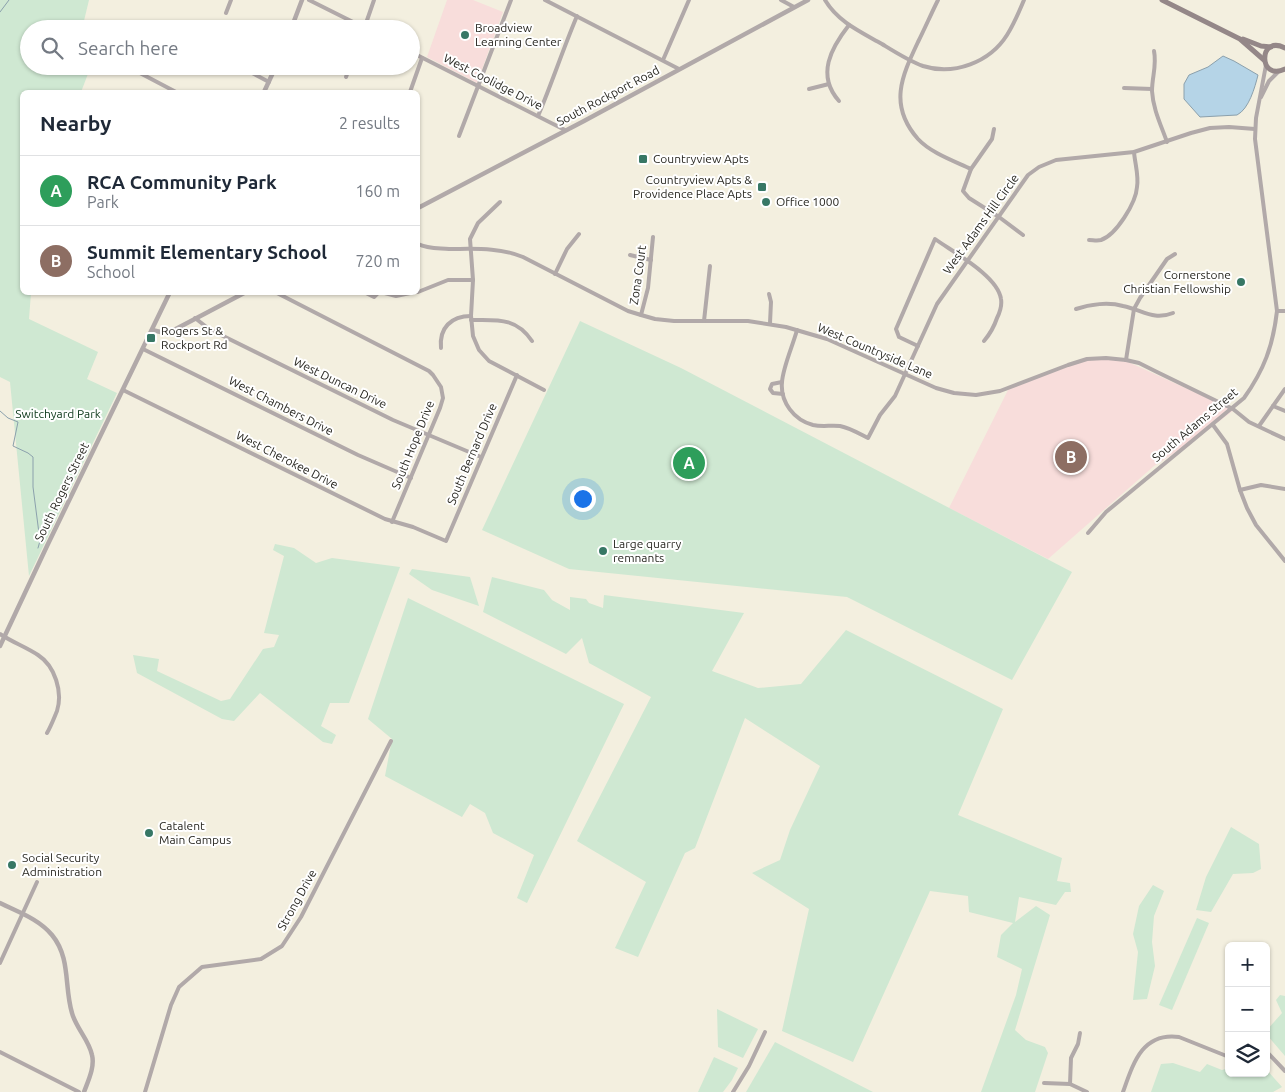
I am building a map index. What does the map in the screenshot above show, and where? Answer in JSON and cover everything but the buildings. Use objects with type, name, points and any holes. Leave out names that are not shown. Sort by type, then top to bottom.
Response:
[{"type":"main road","points":[[1162,0],[1240,39],[1264,47],[1277,45],[1285,48]]},
{"type":"main road","points":[[1240,39],[1272,70],[1284,69]]},
{"type":"main road","points":[[1265,62],[1266,52],[1271,47]]},
{"type":"street","points":[[226,13],[230,0]]},
{"type":"street","points":[[294,20],[302,0]]},
{"type":"street","points":[[309,0],[349,20]]},
{"type":"street","points":[[368,20],[374,0]]},
{"type":"street","points":[[459,136],[511,0]]},
{"type":"street","points":[[545,0],[679,69]]},
{"type":"street","points":[[662,60],[689,0]]},
{"type":"street","points":[[781,0],[794,7]]},
{"type":"street","name":"South Rockport Road","points":[[420,207],[808,0]]},
{"type":"street","points":[[825,0],[837,15],[849,25],[922,66],[941,69],[960,68],[988,55],[1004,40],[1024,0]]},
{"type":"street","points":[[938,0],[904,73],[900,95],[905,119],[918,139],[934,151],[971,169]]},
{"type":"street","points":[[538,116],[577,16]]},
{"type":"street","points":[[839,101],[833,95],[829,84],[828,68],[831,52],[836,41],[849,25]]},
{"type":"street","points":[[1154,51],[1156,62],[1152,89],[1154,107],[1167,142]]},
{"type":"street","points":[[420,64],[422,58]]},
{"type":"street","name":"West Coolidge Drive","points":[[422,58],[565,130]]},
{"type":"street","name":"South Adams Street","points":[[1088,533],[1106,512],[1233,409],[1253,386],[1268,356],[1277,312],[1255,148],[1255,128],[1266,73],[1265,62]]},
{"type":"street","name":"South Adams Street","points":[[1259,101],[1270,82],[1284,69]]},
{"type":"street","points":[[144,75],[172,90]]},
{"type":"street","points":[[256,75],[269,82]]},
{"type":"street","points":[[265,90],[272,75]]},
{"type":"street","points":[[411,90],[416,75]]},
{"type":"street","points":[[808,89],[829,84]]},
{"type":"street","points":[[1124,88],[1152,89]]},
{"type":"street","name":"West Adams Hill Circle","points":[[783,394],[792,412],[804,421],[816,426],[842,427],[868,438],[880,415],[894,399],[937,304],[1028,175],[1039,167],[1056,160],[1134,152],[1210,128],[1255,128]]},
{"type":"street","points":[[994,129],[992,139],[971,169],[963,191],[1023,235]]},
{"type":"street","points":[[1089,240],[1099,241],[1106,237],[1115,229],[1132,204],[1138,186],[1134,152]]},
{"type":"street","points":[[500,202],[484,215],[475,226],[470,239],[473,280],[471,318],[474,341],[489,361],[544,390]]},
{"type":"street","points":[[555,274],[567,249],[579,234]]},
{"type":"street","name":"Zona Court","points":[[641,315],[648,288],[653,237]]},
{"type":"street","points":[[918,346],[899,337],[896,330],[936,239],[993,282],[1001,297],[1001,304],[995,324],[990,335],[984,341]]},
{"type":"street","name":"West Countryside Lane","points":[[420,245],[428,248],[495,249],[508,252],[628,311],[655,319],[770,323],[826,338],[944,390],[976,395],[1006,389],[1068,364],[1087,359],[1126,360],[1151,369],[1233,409],[1249,422],[1285,439]]},
{"type":"street","points":[[1126,360],[1134,309],[1167,259],[1175,254]]},
{"type":"street","points":[[630,255],[651,260]]},
{"type":"street","points":[[704,321],[710,266]]},
{"type":"street","points":[[420,290],[448,280],[473,280]]},
{"type":"street","points":[[769,294],[771,302],[770,323]]},
{"type":"street","name":"South Rogers Street","points":[[0,646],[2,636],[169,295]]},
{"type":"street","points":[[152,330],[160,333],[168,332],[240,295]]},
{"type":"street","name":"South Hope Drive","points":[[281,295],[408,360],[433,375],[441,387],[443,398],[440,408],[392,522]]},
{"type":"street","points":[[1076,309],[1087,305],[1115,305],[1157,317],[1173,313]]},
{"type":"street","points":[[1277,312],[1285,311]]},
{"type":"street","name":"West Duncan Drive","points":[[195,318],[209,329],[377,413],[481,457]]},
{"type":"street","points":[[441,348],[441,337],[447,324],[457,318],[501,320],[515,324],[526,331],[532,341]]},
{"type":"street","points":[[782,382],[772,384],[770,389],[773,394],[783,394],[782,382],[797,330]]},
{"type":"street","name":"West Chambers Drive","points":[[143,349],[344,448],[411,478]]},
{"type":"street","name":"South Bernard Drive","points":[[446,540],[517,376]]},
{"type":"street","points":[[1259,426],[1285,389]]},
{"type":"street","name":"West Cherokee Drive","points":[[123,390],[392,522],[413,527],[446,540]]},
{"type":"street","points":[[1274,406],[1285,411]]},
{"type":"street","points":[[1213,425],[1227,444],[1240,490],[1256,525],[1285,561]]},
{"type":"street","points":[[1240,490],[1260,485],[1285,489]]},
{"type":"street","points":[[2,636],[38,655],[48,664],[56,680],[59,693],[57,710],[47,733]]},
{"type":"street","name":"Strong Drive","points":[[144,1092],[179,987],[202,967],[262,959],[282,946],[301,917],[391,742]]},
{"type":"street","points":[[0,963],[37,882]]},
{"type":"street","points":[[0,903],[45,928],[61,949],[66,967],[72,1015],[92,1055],[92,1066],[84,1092]]},
{"type":"street","points":[[733,1092],[749,1066],[765,1032]]},
{"type":"street","points":[[1070,1084],[1071,1058],[1078,1044],[1080,1033]]},
{"type":"street","points":[[1122,1092],[1134,1059],[1156,1039],[1171,1036],[1179,1037],[1225,1055]]},
{"type":"street","points":[[0,1052],[79,1092]]},
{"type":"street","points":[[1270,1055],[1285,1071]]},
{"type":"street","points":[[1044,1083],[1070,1084],[1087,1092]]},
{"type":"shaded area","name":"Broadview Learning Center","points":[[447,0],[473,0],[503,12],[477,83],[427,57]]},
{"type":"shaded area","points":[[1087,357],[1126,361],[1234,410],[1192,442],[1154,466],[1048,559],[949,508],[1009,388]]},
{"type":"green space","name":"Switchyard Park","points":[[0,0],[89,0],[84,20],[20,20],[20,75],[88,75],[82,90],[20,90],[20,295],[31,295],[29,319],[98,352],[87,379],[117,393],[29,576],[10,382],[0,377]]},
{"type":"green space","points":[[580,321],[681,368],[1072,572],[1012,680],[847,597],[569,569],[482,530]]},
{"type":"green space","points":[[275,544],[294,548],[316,563],[332,558],[400,567],[349,703],[330,703],[321,726],[336,735],[332,744],[323,742],[260,693],[234,721],[222,719],[137,673],[133,655],[159,659],[157,671],[221,701],[230,699],[263,649],[274,647],[279,635],[264,633],[284,556],[273,550]]},
{"type":"green space","points":[[412,569],[470,577],[479,606],[432,590],[409,574]]},
{"type":"green space","points":[[492,577],[544,590],[552,600],[570,610],[570,597],[586,599],[589,603],[603,608],[604,595],[744,613],[712,671],[758,688],[801,684],[846,630],[1003,709],[958,815],[1062,858],[1057,881],[1070,883],[1071,892],[1065,892],[1056,905],[1019,897],[1015,922],[1036,906],[1050,915],[1015,1030],[1026,1040],[1045,1047],[1048,1053],[1035,1092],[981,1092],[1016,995],[1022,969],[997,957],[1001,935],[1013,923],[969,912],[968,896],[930,891],[853,1062],[782,1031],[809,909],[752,873],[780,860],[790,830],[820,766],[745,718],[695,848],[685,853],[638,957],[615,948],[646,882],[577,841],[651,697],[589,663],[582,638],[566,654],[483,612]]},
{"type":"green space","points":[[408,598],[624,704],[527,903],[517,898],[534,855],[493,833],[485,813],[470,804],[462,817],[385,776],[392,739],[368,719]]},
{"type":"green space","points":[[1231,827],[1259,844],[1261,869],[1253,873],[1233,874],[1211,912],[1196,910],[1206,877]]},
{"type":"green space","points":[[1153,885],[1164,891],[1154,916],[1152,942],[1155,966],[1147,999],[1133,1000],[1138,952],[1133,934],[1139,906]]},
{"type":"green space","points":[[1197,918],[1209,923],[1172,1010],[1159,1005]]},
{"type":"green space","points":[[1280,995],[1285,996],[1285,1056],[1270,1038],[1270,1027],[1282,1013],[1276,1000]]},
{"type":"green space","points":[[717,1009],[758,1029],[743,1058],[718,1047]]},
{"type":"green space","points":[[775,1042],[873,1092],[746,1092]]},
{"type":"green space","points":[[714,1057],[738,1068],[723,1092],[698,1092]]},
{"type":"green space","points":[[1173,1063],[1200,1072],[1207,1064],[1222,1070],[1225,1069],[1225,1077],[1270,1077],[1270,1074],[1282,1087],[1273,1092],[1151,1092],[1161,1064]]},
{"type":"water","points":[[1223,56],[1258,75],[1253,91],[1245,108],[1237,115],[1200,117],[1184,99],[1184,84],[1189,75],[1208,67]]},
{"type":"waterway","points":[[0,12],[9,0]]},
{"type":"waterway","points":[[0,411],[8,418],[18,422],[13,446],[33,457],[33,487],[40,541],[38,548]]},
{"type":"place","name":"Broadview Learning Center","points":[[465,35]]},
{"type":"place","name":"Countryview Apts","points":[[643,159]]},
{"type":"place","name":"Countryview Apts & Providence Place Apts","points":[[762,187]]},
{"type":"place","name":"Office 1000","points":[[766,202]]},
{"type":"place","name":"Cornerstone Christian Fellowship","points":[[1241,282]]},
{"type":"place","name":"Rogers St & Rockport Rd","points":[[151,338]]},
{"type":"place","name":"Summit Elementary School","points":[[1071,457]]},
{"type":"place","name":"RCA Community Park","points":[[689,463]]},
{"type":"place","name":"Large quarry remnants","points":[[603,551]]},
{"type":"place","name":"Catalent Main Campus","points":[[149,833]]},
{"type":"place","name":"Social Security Administration","points":[[12,865]]}]
